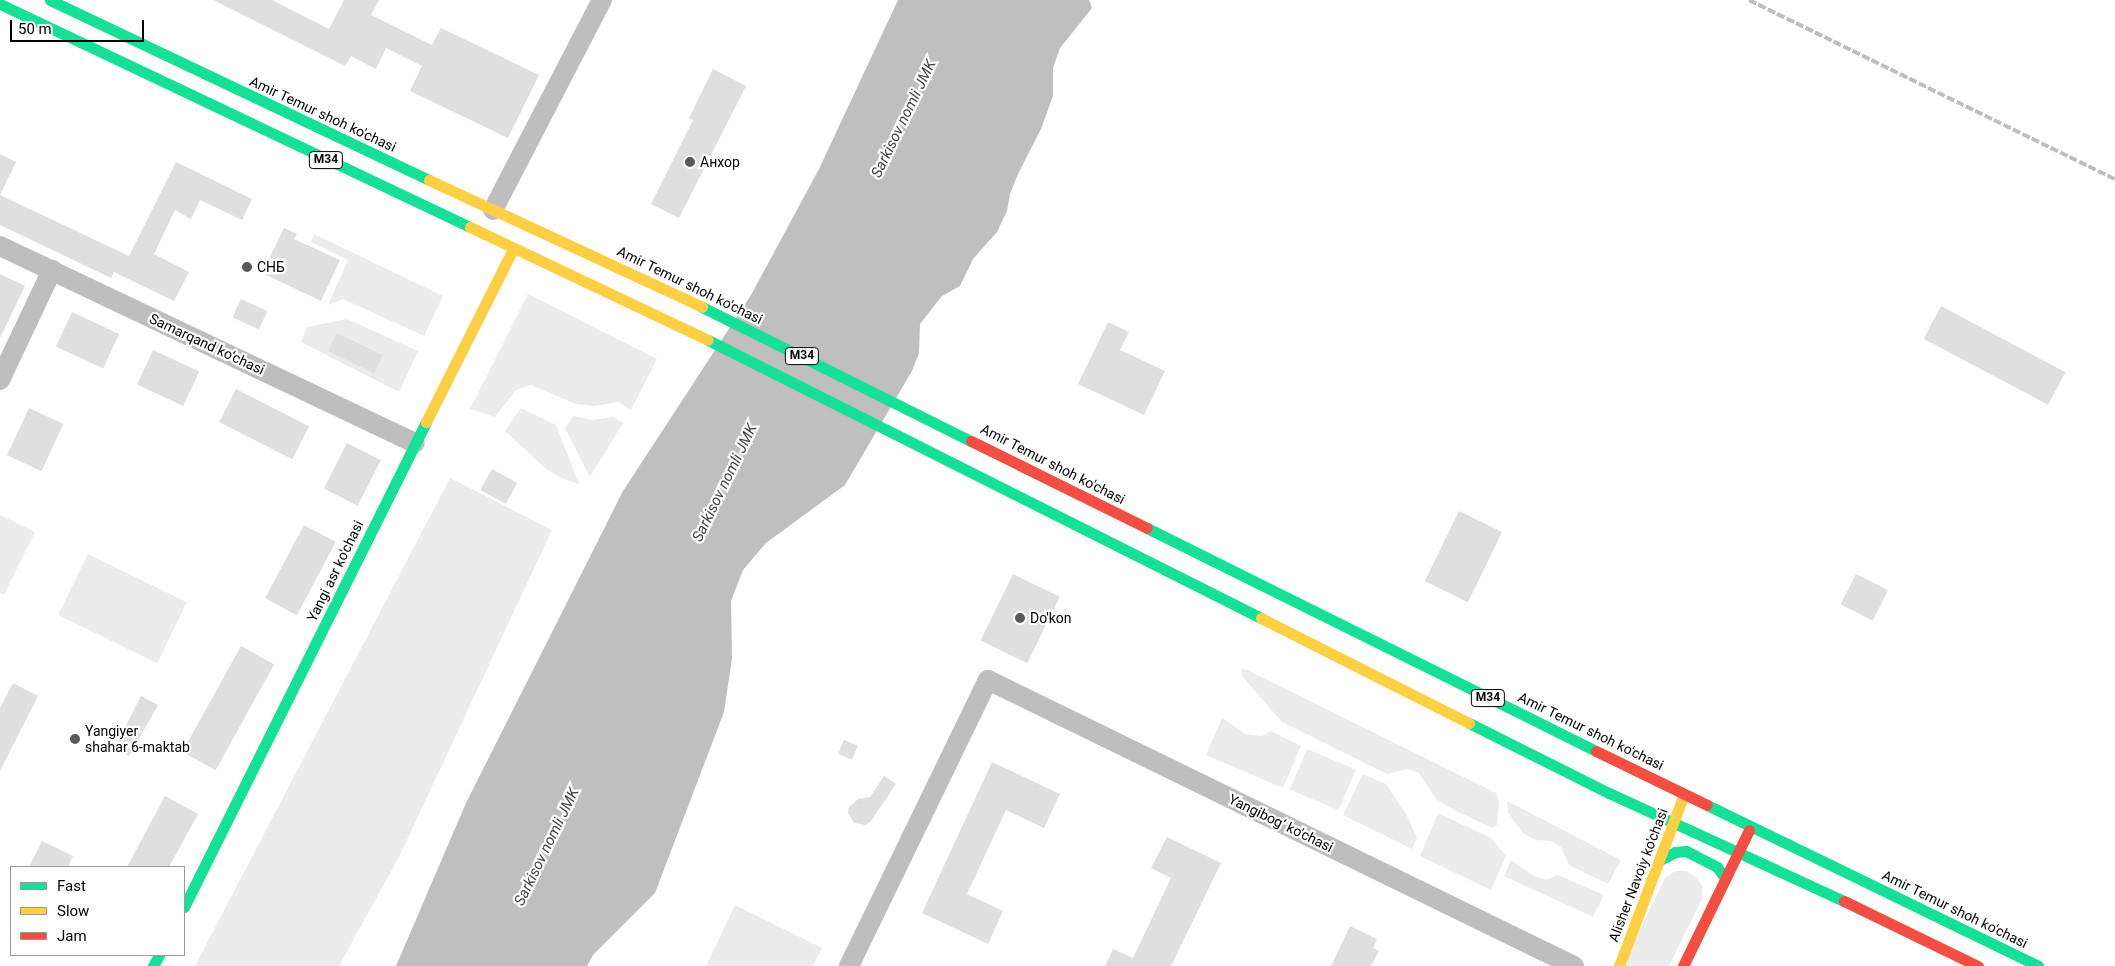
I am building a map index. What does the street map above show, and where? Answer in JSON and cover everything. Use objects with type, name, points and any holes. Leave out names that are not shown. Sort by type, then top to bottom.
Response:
[{"type":"main road","name":"Amir Temur shoh ko'chasi","points":[[50,0],[493,210],[664,288],[1684,794],[2038,966]]},
{"type":"main road","name":"M34","points":[[0,4],[110,58],[654,313],[1609,793],[1740,852],[1978,966]]},
{"type":"main road","name":"Yangi asr ko'chasi","points":[[185,905],[513,248]]},
{"type":"main road","name":"Alisher Navoiy ko'chasi","points":[[1618,966],[1684,794]]},
{"type":"main road","points":[[1683,966],[1751,826]]},
{"type":"main road","points":[[1660,860],[1675,852],[1686,851],[1717,867],[1725,878]]},
{"type":"street","points":[[493,210],[602,0]]},
{"type":"street","name":"Samarqand ko‘chasi","points":[[0,246],[415,443]]},
{"type":"street","points":[[0,380],[52,270]]},
{"type":"street","name":"Yangibog‘ ko'chasi","points":[[849,966],[988,680],[1574,966]]},
{"type":"shaded area","points":[[314,234],[443,296],[424,336],[343,299],[328,305],[348,260],[311,242]]},
{"type":"shaded area","points":[[528,294],[657,359],[631,410],[618,402],[595,406],[576,404],[531,385],[516,390],[495,417],[470,409]]},
{"type":"shaded area","points":[[347,319],[418,351],[399,392],[301,342],[307,327]]},
{"type":"shaded area","points":[[521,408],[556,425],[579,484],[564,479],[546,469],[505,431]]},
{"type":"shaded area","points":[[573,416],[592,420],[614,417],[623,423],[590,477],[565,428]]},
{"type":"shaded area","points":[[450,478],[552,530],[400,855],[339,966],[195,966]]},
{"type":"shaded area","points":[[0,515],[35,532],[4,595],[0,593]]},
{"type":"shaded area","points":[[88,554],[187,602],[157,663],[58,615]]},
{"type":"shaded area","points":[[1241,669],[1245,669],[1496,793],[1499,801],[1497,825],[1492,828],[1452,809],[1436,799],[1419,773],[1407,769],[1387,774],[1282,722],[1243,677]]},
{"type":"shaded area","points":[[1222,718],[1246,734],[1261,736],[1271,731],[1301,746],[1283,788],[1206,755]]},
{"type":"shaded area","points":[[1307,749],[1356,770],[1339,810],[1290,790]]},
{"type":"shaded area","points":[[1363,774],[1386,784],[1407,816],[1417,838],[1412,849],[1343,815]]},
{"type":"shaded area","points":[[1507,801],[1621,860],[1608,884],[1569,865],[1561,847],[1551,841],[1535,840],[1523,833],[1508,813]]},
{"type":"shaded area","points":[[1438,813],[1491,838],[1506,856],[1491,890],[1420,856]]},
{"type":"shaded area","points":[[1511,860],[1534,876],[1546,880],[1558,875],[1604,895],[1593,917],[1504,876]]},
{"type":"shaded area","points":[[1675,871],[1686,871],[1695,876],[1702,886],[1702,899],[1669,966],[1622,966],[1665,878]]},
{"type":"shaded area","points":[[735,905],[822,948],[813,966],[706,966]]},
{"type":"water","name":"Sarkisov nomli JMK","points":[[898,0],[1089,0],[1092,8],[1060,48],[1053,68],[1053,96],[1041,129],[1018,174],[1010,194],[1007,211],[997,232],[973,259],[960,286],[942,296],[920,324],[919,353],[912,371],[845,485],[766,543],[743,570],[731,601],[732,658],[724,712],[655,893],[593,955],[587,966],[396,966],[466,803],[623,491],[751,295],[819,169]]},
{"type":"building","points":[[213,0],[272,0],[329,29],[344,0],[379,0],[371,15],[432,45],[441,28],[539,75],[508,138],[410,91],[422,66],[386,48],[376,69],[351,56],[345,66]]},
{"type":"building","name":"Анхор","points":[[713,69],[746,86],[679,218],[651,204],[693,120],[689,118]]},
{"type":"building","points":[[0,154],[16,162],[0,195]]},
{"type":"building","points":[[176,162],[252,199],[242,220],[200,200],[191,219],[175,210],[154,254],[189,272],[174,301],[114,272],[111,278],[0,225],[0,195],[129,256]]},
{"type":"building","points":[[284,228],[297,234],[294,239],[340,260],[321,301],[262,273]]},
{"type":"building","points":[[0,274],[25,286],[0,338]]},
{"type":"building","points":[[241,299],[267,311],[259,329],[233,317]]},
{"type":"building","points":[[1941,306],[2065,372],[2048,405],[1924,339]]},
{"type":"building","points":[[72,312],[119,334],[103,368],[56,346]]},
{"type":"building","points":[[1108,322],[1129,332],[1120,350],[1165,371],[1144,415],[1078,384]]},
{"type":"building","points":[[337,333],[383,355],[374,373],[328,351]]},
{"type":"building","points":[[153,350],[199,372],[183,406],[137,384]]},
{"type":"building","points":[[236,389],[309,426],[292,459],[219,422]]},
{"type":"building","points":[[29,408],[63,424],[41,471],[7,455]]},
{"type":"building","points":[[347,443],[381,460],[358,506],[324,488]]},
{"type":"building","points":[[492,469],[517,483],[506,504],[480,490]]},
{"type":"building","points":[[1459,511],[1502,532],[1468,602],[1425,581]]},
{"type":"building","points":[[304,525],[336,542],[297,615],[265,598]]},
{"type":"building","name":"Do'kon","points":[[1013,574],[1060,597],[1027,663],[981,641]]},
{"type":"building","points":[[1856,574],[1888,590],[1873,621],[1841,604]]},
{"type":"building","points":[[241,646],[274,664],[216,770],[182,752]]},
{"type":"building","points":[[13,683],[38,696],[0,771],[0,708]]},
{"type":"building","points":[[141,696],[158,705],[129,756],[114,749]]},
{"type":"building","points":[[844,740],[858,746],[852,760],[838,754]]},
{"type":"building","points":[[992,762],[1060,794],[1044,828],[1006,810],[967,894],[1003,911],[988,944],[922,913]]},
{"type":"building","points":[[884,776],[896,784],[871,821],[866,825],[854,823],[848,813],[849,807],[858,799],[870,797]]},
{"type":"building","points":[[165,796],[198,814],[170,866],[128,866]]},
{"type":"building","points":[[1167,837],[1221,863],[1171,966],[1105,966],[1113,949],[1133,958],[1171,878],[1151,868]]},
{"type":"building","points":[[42,841],[73,856],[68,866],[30,866]]},
{"type":"building","points":[[1350,926],[1377,939],[1373,948],[1379,951],[1371,966],[1331,966]]},
{"type":"railway","points":[[1749,0],[2115,179]]},
{"type":"traffic: fast","points":[[50,0],[429,180]]},
{"type":"traffic: fast","points":[[0,4],[470,227]]},
{"type":"traffic: fast","points":[[702,307],[971,441]]},
{"type":"traffic: fast","points":[[708,340],[1261,618]]},
{"type":"traffic: fast","points":[[185,905],[426,422]]},
{"type":"traffic: fast","points":[[1147,528],[1596,751]]},
{"type":"traffic: fast","points":[[1469,723],[1609,793],[1844,901]]},
{"type":"traffic: fast","points":[[1707,805],[2038,966]]},
{"type":"traffic: fast","points":[[1660,860],[1675,852],[1686,851],[1717,867],[1725,878]]},
{"type":"traffic: fast","points":[[153,966],[158,956]]},
{"type":"traffic: slow","points":[[429,180],[702,307]]},
{"type":"traffic: slow","points":[[470,227],[708,340]]},
{"type":"traffic: slow","points":[[426,422],[513,249]]},
{"type":"traffic: slow","points":[[1261,618],[1469,723]]},
{"type":"traffic: slow","points":[[1619,966],[1684,794]]},
{"type":"traffic: jam","points":[[971,441],[1147,528]]},
{"type":"traffic: jam","points":[[1596,751],[1707,805]]},
{"type":"traffic: jam","points":[[1683,966],[1749,830]]},
{"type":"traffic: jam","points":[[1844,901],[1978,966]]},
{"type":"place","name":"Анхор","points":[[690,162]]},
{"type":"place","name":"СНБ","points":[[247,267]]},
{"type":"place","name":"Do'kon","points":[[1020,618]]},
{"type":"place","name":"Yangiyer shahar 6-maktab","points":[[75,739]]}]
